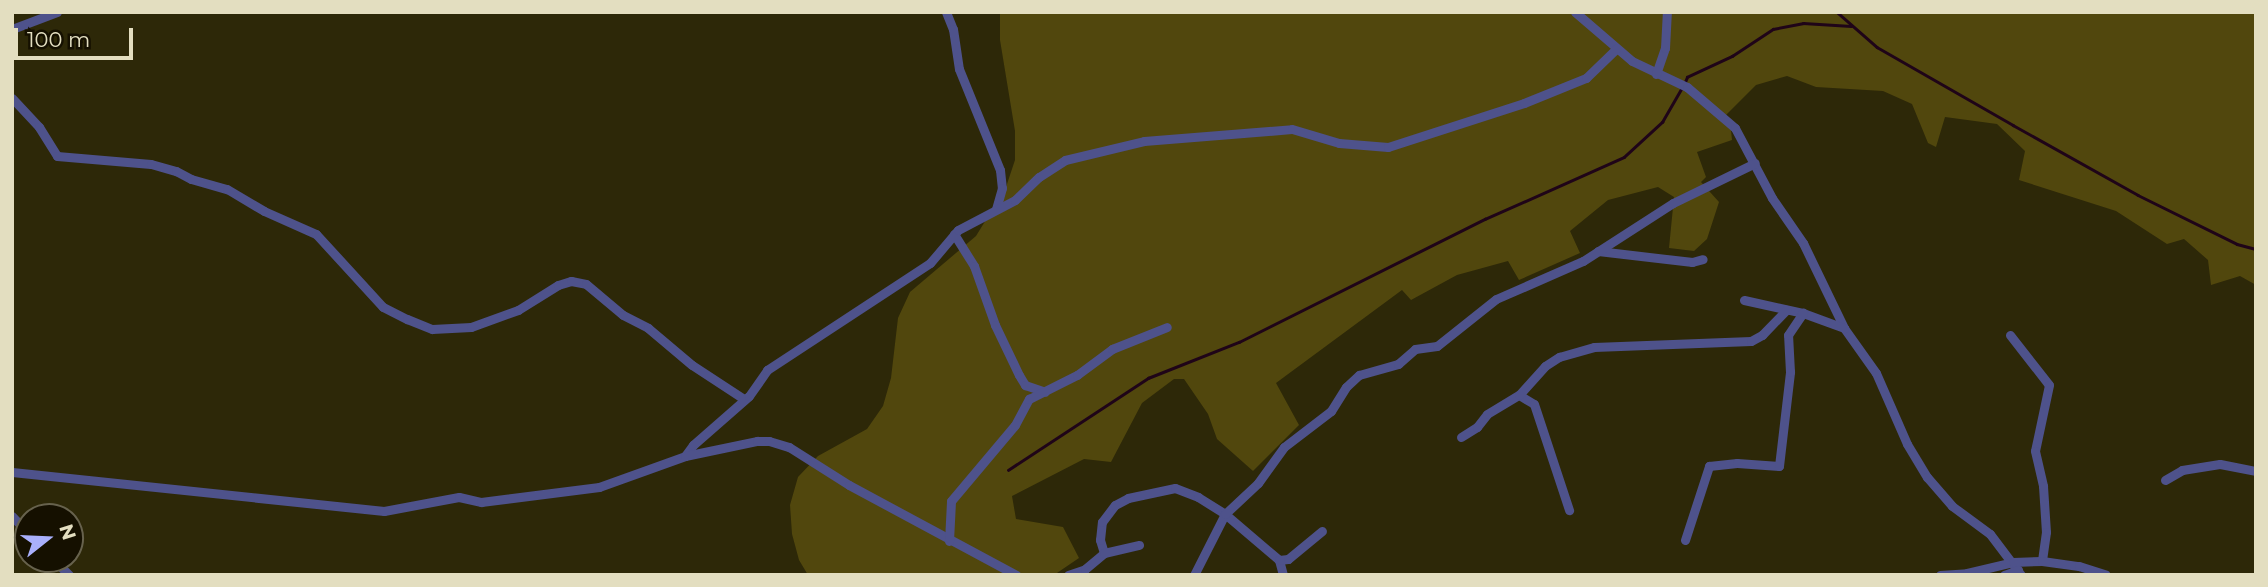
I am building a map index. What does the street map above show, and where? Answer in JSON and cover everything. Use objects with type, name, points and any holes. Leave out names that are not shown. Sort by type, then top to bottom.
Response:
[{"type":"street","points":[[12,29],[57,12]]},
{"type":"street","points":[[946,12],[953,29],[959,69],[1000,170],[1002,188],[996,209]]},
{"type":"street","points":[[1575,12],[1616,49],[1656,74],[1687,88],[1735,128],[1772,198],[1803,243],[1844,328],[1876,373],[1907,444],[1930,482],[1952,506],[1990,534],[2018,569]]},
{"type":"street","points":[[1656,74],[1665,48],[1667,12]]},
{"type":"street","points":[[685,456],[692,445],[749,396],[767,370],[930,263],[954,234],[1015,200],[1039,177],[1065,160],[1139,142],[1297,130],[1339,143],[1388,147],[1411,142],[1586,78],[1616,49]]},
{"type":"street","points":[[12,98],[39,127],[57,156],[151,164],[176,171],[227,189],[264,211],[316,234],[383,307],[407,319],[432,329],[471,327],[518,310],[558,285],[571,281],[586,284],[623,315],[648,328],[692,365],[744,399]]},
{"type":"street","points":[[1194,575],[1225,514],[1258,483],[1284,447],[1331,411],[1346,387],[1359,375],[1398,364],[1419,348],[1437,346],[1496,299],[1598,251],[1672,203],[1755,163]]},
{"type":"street","points":[[954,234],[974,266],[995,325],[1018,375],[1025,385],[1045,392]]},
{"type":"street","points":[[1598,251],[1692,262],[1703,259]]},
{"type":"street","points":[[1744,300],[1803,313],[1844,328]]},
{"type":"street","points":[[1461,437],[1477,427],[1487,414],[1519,394],[1545,366],[1559,357],[1594,347],[1751,341],[1762,335],[1786,310]]},
{"type":"street","points":[[1685,540],[1709,466],[1737,463],[1779,466],[1790,372],[1788,335],[1803,313]]},
{"type":"street","points":[[949,541],[951,501],[1016,425],[1029,399],[1077,375],[1112,349],[1167,327]]},
{"type":"street","points":[[2010,335],[2049,385],[2035,451],[2043,486],[2046,532],[2042,561]]},
{"type":"street","points":[[1519,394],[1534,404],[1569,510]]},
{"type":"street","points":[[12,472],[384,511],[459,498],[481,502],[599,487],[685,456],[770,438],[949,541],[1016,575]]},
{"type":"street","points":[[2165,480],[2182,470],[2220,464],[2256,471]]},
{"type":"street","points":[[1104,553],[1100,540],[1102,522],[1115,505],[1128,498],[1175,488],[1198,497],[1225,514],[1279,559],[1283,575]]},
{"type":"street","points":[[1279,559],[1288,559],[1322,531]]},
{"type":"street","points":[[1068,575],[1086,569],[1104,553],[1139,545]]},
{"type":"street","points":[[2004,575],[2042,561],[2074,565],[2106,575]]},
{"type":"street","points":[[1940,575],[2018,569]]},
{"type":"shaded area","points":[[1000,12],[2256,12],[2256,285],[2240,276],[2211,285],[2208,260],[2184,239],[2167,244],[2116,211],[2019,180],[2025,151],[1997,124],[1945,117],[1936,147],[1928,143],[1912,104],[1883,91],[1816,87],[1787,76],[1756,85],[1722,119],[1731,130],[1732,140],[1697,152],[1706,177],[1701,182],[1719,202],[1707,239],[1694,251],[1669,248],[1674,197],[1658,187],[1608,200],[1570,231],[1580,253],[1519,280],[1508,261],[1457,275],[1411,300],[1402,290],[1276,383],[1299,425],[1253,471],[1217,439],[1208,414],[1184,379],[1174,379],[1142,403],[1111,462],[1084,459],[1012,496],[1016,519],[1063,527],[1079,558],[1054,575],[808,575],[799,560],[792,534],[790,505],[798,477],[818,456],[867,429],[883,406],[891,378],[898,318],[910,292],[976,236],[1006,187],[1015,160],[1015,131],[1000,40]]},
{"type":"waterway","points":[[1837,12],[1877,47],[2013,125],[2138,195],[2237,244],[2256,249]]},
{"type":"waterway","points":[[1685,82],[1687,77],[1732,56],[1773,29],[1803,23],[1851,26]]},
{"type":"waterway","points":[[1008,470],[1148,378],[1239,342],[1485,219],[1624,157],[1662,122],[1682,88]]}]
